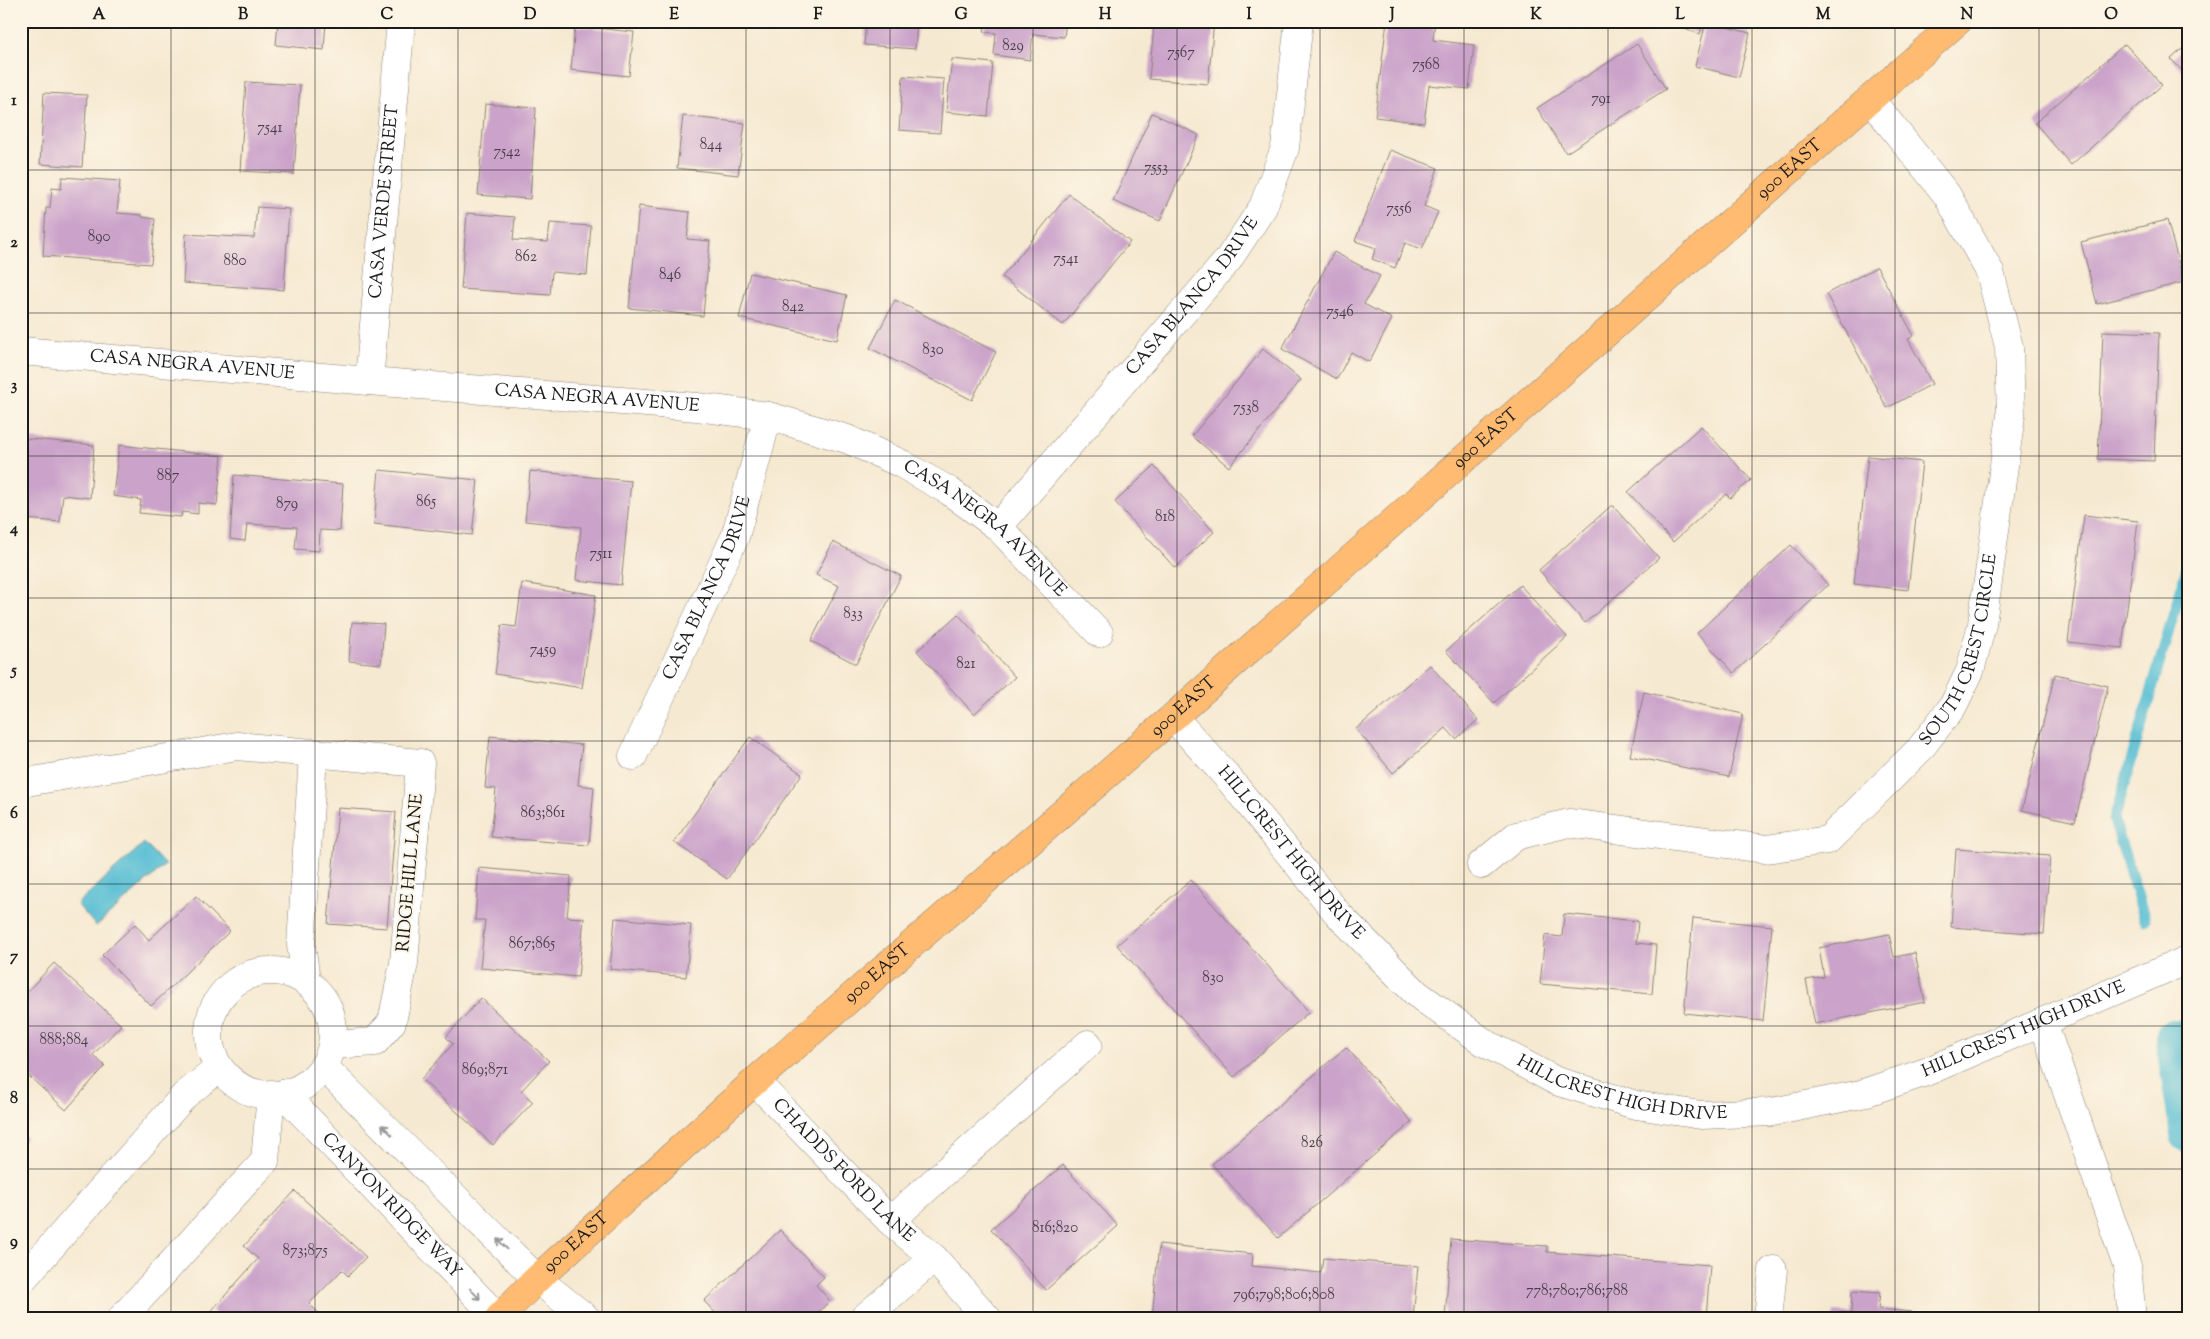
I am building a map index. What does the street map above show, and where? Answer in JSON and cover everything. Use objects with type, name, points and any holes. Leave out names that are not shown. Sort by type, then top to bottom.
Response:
[{"type":"main road","name":"900 EAST","points":[[499,1318],[537,1279],[755,1081],[1173,717],[1958,21]]},
{"type":"street","name":"CASA VERDE STREET","points":[[369,381],[401,21]]},
{"type":"street","name":"CASA BLANCA DRIVE","points":[[998,527],[1228,260],[1263,207],[1285,148],[1299,21]]},
{"type":"street","name":"SOUTH CREST CIRCLE","points":[[1481,865],[1516,836],[1569,823],[1766,849],[1828,840],[1920,749],[1953,706],[1970,671],[1982,624],[2011,415],[2010,346],[1990,272],[1947,195],[1870,99]]},
{"type":"street","name":"CASA NEGRA AVENUE","points":[[21,350],[369,381],[697,406],[768,416],[847,439],[902,464],[949,491],[998,527],[1099,633]]},
{"type":"street","name":"CASA BLANCA DRIVE","points":[[633,756],[734,537],[768,416]]},
{"type":"street","name":"HILLCREST HIGH DRIVE","points":[[1173,717],[1229,779],[1338,914],[1417,994],[1486,1043],[1556,1080],[1636,1105],[1702,1115],[1772,1112],[1861,1094],[1926,1072],[2189,959]]},
{"type":"street","name":"RIDGE HILL LANE","points":[[21,783],[237,746],[313,755],[420,763],[404,963],[392,1022],[375,1042],[329,1056]]},
{"type":"street","points":[[306,980],[301,945],[313,755]]},
{"type":"street","points":[[259,971],[283,971],[306,980],[323,998],[333,1020],[329,1056],[307,1084],[278,1094],[259,1094],[237,1086],[219,1068],[209,1045],[209,1021],[218,998],[236,980],[259,971]]},
{"type":"street","points":[[2043,1022],[2127,1266],[2132,1318]]},
{"type":"street","points":[[890,1222],[1088,1044]]},
{"type":"street","points":[[329,1056],[537,1279],[586,1318]]},
{"type":"street","points":[[21,1281],[185,1095],[219,1068]]},
{"type":"street","name":"CHADDS FORD LANE","points":[[755,1081],[890,1222],[934,1258],[987,1318]]},
{"type":"street","points":[[122,1318],[265,1161],[278,1094]]},
{"type":"street","name":"CANYON RIDGE WAY","points":[[278,1094],[499,1318]]},
{"type":"street","points":[[864,1318],[934,1258]]},
{"type":"street","points":[[1768,1318],[1773,1270]]},
{"type":"water","points":[[144,843],[165,865],[96,926],[77,904]]},
{"type":"building","points":[[278,21],[326,21],[324,50],[276,45]]},
{"type":"building","points":[[866,21],[917,21],[915,49],[864,45]]},
{"type":"building","points":[[986,21],[1066,21],[1064,37],[1033,34],[1030,60],[994,55],[996,33],[984,32]]},
{"type":"building","points":[[1132,21],[1157,21],[1157,25],[1168,26],[1169,21],[1214,21],[1208,84],[1149,79],[1154,25]]},
{"type":"building","points":[[1387,21],[1435,21],[1433,40],[1474,45],[1469,89],[1429,85],[1424,123],[1375,117]]},
{"type":"building","points":[[1658,21],[1703,21],[1700,34]]},
{"type":"building","points":[[1706,22],[1750,33],[1739,77],[1695,66]]},
{"type":"building","points":[[575,26],[634,32],[629,76],[571,70]]},
{"type":"building","points":[[2189,43],[2189,78],[2171,59]]},
{"type":"building","points":[[1637,44],[1666,89],[1566,153],[1537,108]]},
{"type":"building","points":[[2125,44],[2162,85],[2071,165],[2035,123]]},
{"type":"building","points":[[952,59],[993,63],[988,116],[946,112]]},
{"type":"building","points":[[903,76],[944,79],[940,133],[899,130]]},
{"type":"building","points":[[246,82],[300,85],[294,174],[240,171]]},
{"type":"building","points":[[44,93],[87,95],[82,167],[40,164]]},
{"type":"building","points":[[485,104],[536,108],[530,199],[478,195]]},
{"type":"building","points":[[1152,113],[1199,135],[1160,221],[1113,201]]},
{"type":"building","points":[[683,116],[745,123],[738,175],[677,168]]},
{"type":"building","points":[[1390,150],[1438,168],[1424,206],[1438,212],[1422,249],[1405,243],[1395,268],[1372,259],[1376,248],[1355,241]]},
{"type":"building","points":[[62,177],[120,181],[117,213],[142,215],[142,217],[155,219],[151,264],[43,256],[46,208],[50,208],[52,188],[61,189]]},
{"type":"building","points":[[1069,194],[1130,242],[1063,325],[1002,277]]},
{"type":"building","points":[[639,206],[690,212],[687,239],[710,241],[703,316],[629,308]]},
{"type":"building","points":[[257,207],[289,209],[284,290],[183,283],[186,234],[254,238]]},
{"type":"building","points":[[467,213],[515,217],[513,240],[548,242],[550,223],[591,226],[587,275],[552,272],[550,295],[461,289]]},
{"type":"building","points":[[2167,220],[2184,282],[2097,304],[2081,242]]},
{"type":"building","points":[[1334,252],[1380,276],[1364,304],[1392,319],[1369,362],[1351,352],[1337,379],[1282,349]]},
{"type":"building","points":[[1877,267],[1914,336],[1908,339],[1932,384],[1887,408],[1826,294]]},
{"type":"building","points":[[750,273],[847,295],[837,340],[739,318]]},
{"type":"building","points":[[895,300],[996,352],[972,400],[870,348]]},
{"type":"building","points":[[2103,331],[2159,333],[2154,461],[2098,459]]},
{"type":"building","points":[[1263,349],[1301,380],[1229,467],[1192,436]]},
{"type":"building","points":[[1701,426],[1751,480],[1730,498],[1726,494],[1673,542],[1628,492]]},
{"type":"building","points":[[21,438],[94,445],[90,498],[63,495],[60,522],[25,519],[23,546]]},
{"type":"building","points":[[119,445],[222,456],[217,505],[198,503],[198,514],[182,512],[181,517],[139,513],[141,500],[113,496]]},
{"type":"building","points":[[1868,456],[1922,462],[1908,590],[1854,584]]},
{"type":"building","points":[[1154,466],[1214,532],[1175,568],[1115,502]]},
{"type":"building","points":[[379,470],[478,480],[472,535],[374,524]]},
{"type":"building","points":[[530,471],[631,481],[621,585],[576,580],[581,527],[525,521]]},
{"type":"building","points":[[234,475],[343,484],[340,531],[320,530],[319,551],[295,549],[297,527],[247,524],[245,541],[230,539]]},
{"type":"building","points":[[1612,505],[1659,558],[1585,623],[1539,570]]},
{"type":"building","points":[[2084,515],[2138,521],[2122,648],[2068,642]]},
{"type":"building","points":[[833,542],[901,576],[856,664],[811,641],[839,586],[816,575]]},
{"type":"building","points":[[1791,545],[1828,585],[1734,673],[1697,633]]},
{"type":"building","points":[[522,583],[596,595],[582,688],[495,674],[502,625],[516,627]]},
{"type":"building","points":[[1520,585],[1567,637],[1494,703],[1446,651]]},
{"type":"building","points":[[958,614],[1015,677],[974,714],[917,651]]},
{"type":"building","points":[[352,622],[384,624],[381,664],[349,661]]},
{"type":"building","points":[[1430,665],[1478,720],[1456,739],[1446,728],[1393,773],[1356,729]]},
{"type":"building","points":[[2055,674],[2108,686],[2075,822],[2022,810]]},
{"type":"building","points":[[1644,692],[1743,714],[1729,777],[1630,756]]},
{"type":"building","points":[[490,736],[582,745],[578,785],[594,787],[589,845],[491,837],[496,789],[485,788]]},
{"type":"building","points":[[750,737],[802,774],[727,879],[674,842]]},
{"type":"building","points":[[338,808],[396,812],[387,928],[328,924]]},
{"type":"building","points":[[1956,849],[2050,856],[2044,934],[1951,927]]},
{"type":"building","points":[[479,868],[571,876],[567,917],[584,918],[578,977],[480,968],[485,920],[475,920]]},
{"type":"building","points":[[1191,880],[1309,1012],[1234,1077],[1117,945]]},
{"type":"building","points":[[196,896],[230,931],[151,1006],[102,955],[135,924],[149,940]]},
{"type":"building","points":[[1564,914],[1638,921],[1636,943],[1656,945],[1652,994],[1540,984],[1545,935],[1562,937]]},
{"type":"building","points":[[615,918],[691,925],[686,977],[610,969]]},
{"type":"building","points":[[1693,918],[1772,926],[1763,1021],[1684,1013]]},
{"type":"building","points":[[1889,934],[1894,957],[1915,953],[1925,1002],[1815,1024],[1806,980],[1824,977],[1819,948]]},
{"type":"building","points":[[54,963],[121,1025],[93,1055],[105,1066],[66,1110],[21,1069],[21,1013],[26,1008],[21,1004],[21,998]]},
{"type":"building","points":[[481,998],[549,1061],[521,1091],[533,1102],[493,1145],[421,1079],[453,1044],[446,1037]]},
{"type":"building","points":[[1346,1047],[1412,1122],[1278,1238],[1212,1164]]},
{"type":"building","points":[[21,1132],[27,1138],[21,1144]]},
{"type":"building","points":[[1063,1165],[1118,1226],[1046,1290],[991,1229]]},
{"type":"building","points":[[295,1191],[366,1257],[348,1276],[342,1270],[309,1304],[321,1315],[319,1318],[220,1318],[212,1310],[258,1259],[244,1246]]},
{"type":"building","points":[[780,1230],[824,1277],[816,1285],[830,1301],[812,1318],[720,1318],[704,1301]]},
{"type":"building","points":[[1451,1239],[1547,1246],[1547,1252],[1710,1265],[1706,1318],[1445,1318]]},
{"type":"building","points":[[1159,1244],[1253,1254],[1252,1266],[1321,1273],[1323,1258],[1418,1266],[1413,1318],[1152,1318]]},
{"type":"building","points":[[1852,1291],[1880,1293],[1878,1309],[1947,1315],[1947,1318],[1833,1318],[1834,1312],[1851,1313]]},
{"type":"waterway","points":[[2145,920],[2114,820],[2189,561]]},
{"type":"waterway","points":[[2174,1038],[2189,1134]]}]
